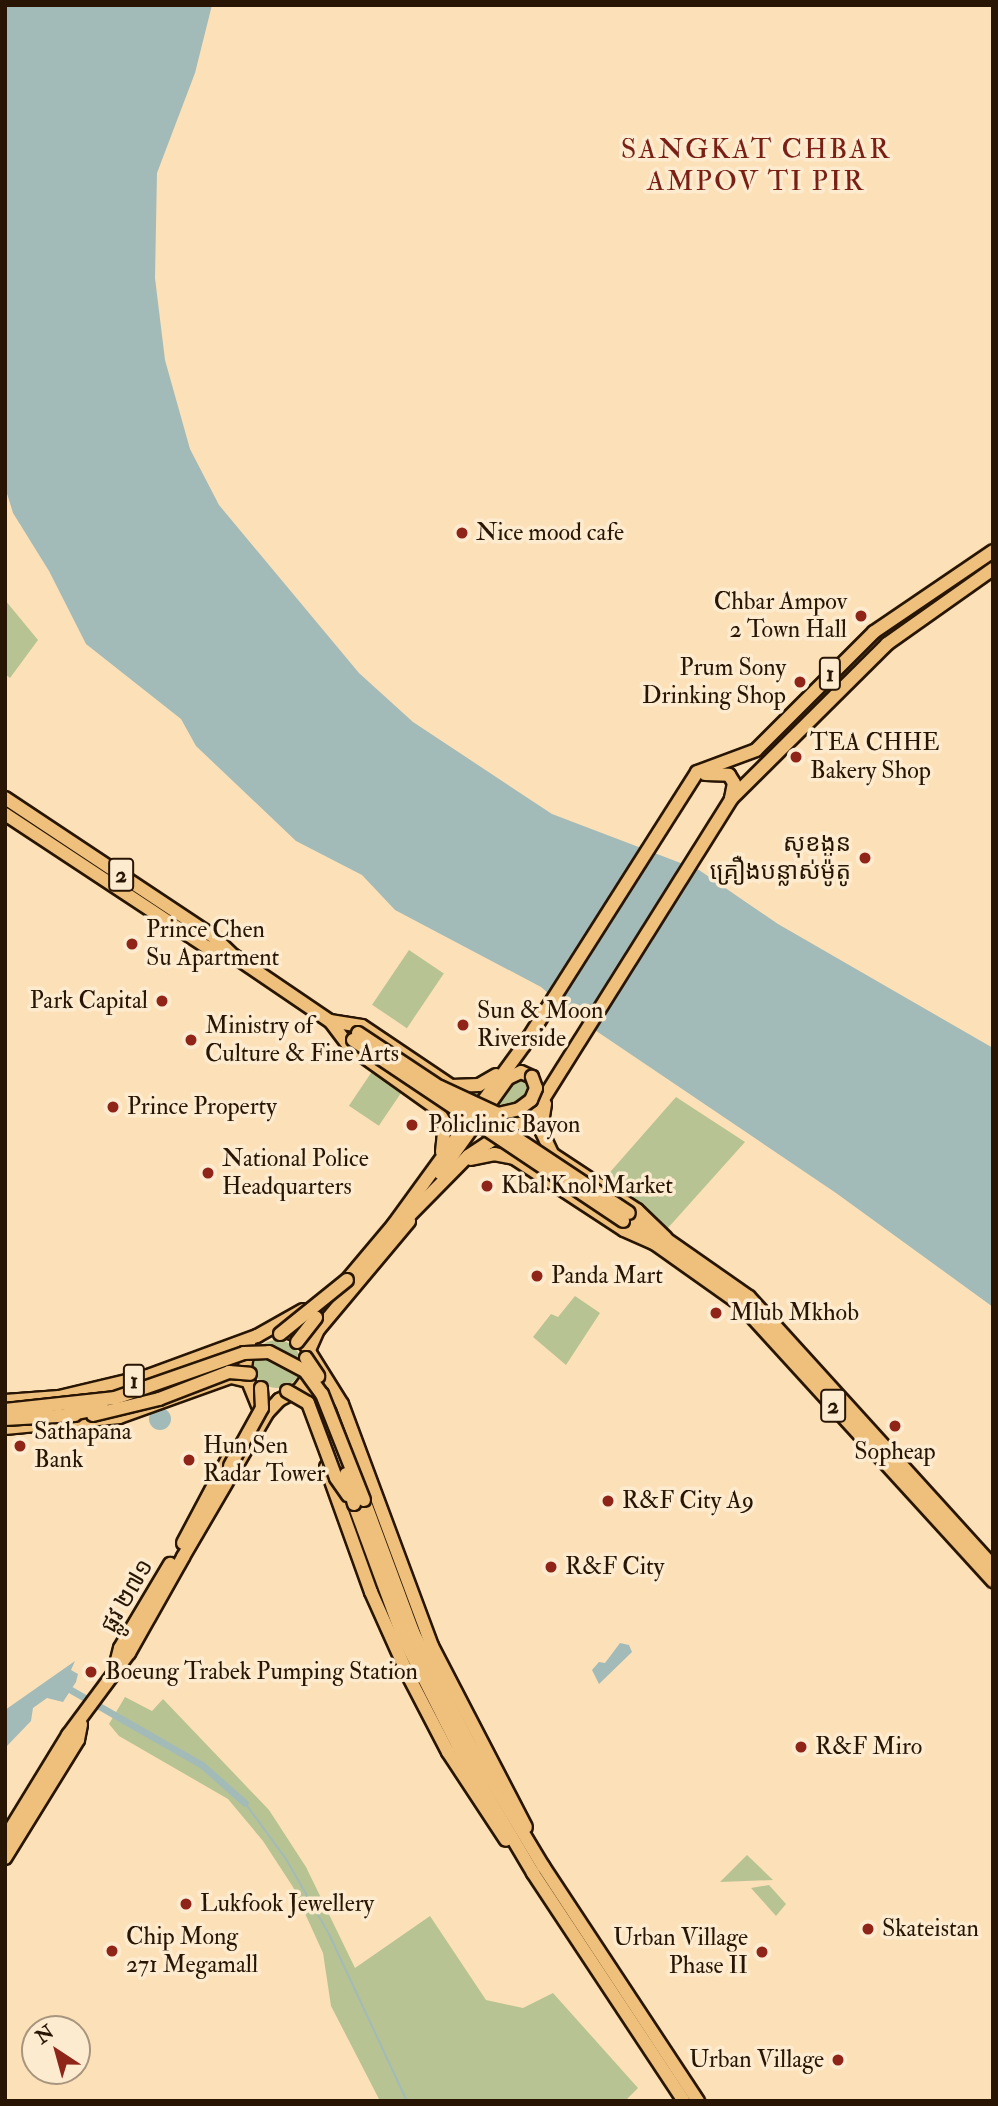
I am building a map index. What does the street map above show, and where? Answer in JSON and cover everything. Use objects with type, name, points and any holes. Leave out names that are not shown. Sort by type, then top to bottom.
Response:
[{"type":"main road","name":"1","points":[[308,1354],[318,1330],[418,1202],[438,1162],[531,1035],[686,786],[703,768],[756,750],[874,632],[993,551]]},
{"type":"main road","name":"1","points":[[5,1428],[62,1411],[97,1390],[151,1376],[266,1336],[333,1286],[468,1156],[528,1119],[570,1058],[731,799],[887,644],[993,569]]},
{"type":"main road","points":[[686,786],[704,774],[723,772],[734,783],[731,799]]},
{"type":"main road","name":"2","points":[[5,798],[214,937],[233,956],[330,1021],[441,1084],[626,1217]]},
{"type":"main road","name":"2","points":[[5,814],[207,947],[233,956]]},
{"type":"main road","points":[[330,1021],[362,1026],[452,1090],[451,1100],[442,1106],[428,1100],[349,1046],[330,1021]]},
{"type":"main road","name":"2","points":[[356,1036],[749,1297],[993,1581]]},
{"type":"main road","points":[[441,1084],[457,1087],[480,1085],[509,1063]]},
{"type":"main road","points":[[297,1342],[305,1329],[418,1202],[508,1078],[522,1072],[532,1077],[536,1088],[531,1100],[519,1110],[498,1114],[441,1084]]},
{"type":"main road","points":[[549,1091],[540,1119],[546,1147],[637,1210],[663,1242]]},
{"type":"main road","points":[[428,1100],[445,1123],[438,1162]]},
{"type":"main road","points":[[447,1175],[476,1157],[494,1154],[514,1158],[624,1230],[663,1242]]},
{"type":"main road","points":[[62,1411],[152,1381],[266,1336],[349,1281]]},
{"type":"main road","points":[[181,1554],[189,1531],[257,1407],[249,1355],[266,1336],[293,1333],[308,1354],[336,1408],[359,1469],[355,1500]]},
{"type":"main road","points":[[266,1336],[297,1342],[308,1354]]},
{"type":"main road","points":[[5,1419],[62,1411],[154,1387],[244,1353],[279,1355],[305,1371],[322,1394],[419,1697],[486,1783],[538,1870],[698,2101]]},
{"type":"main road","points":[[181,1554],[267,1413],[289,1394],[303,1377],[308,1354]]},
{"type":"main road","points":[[5,1410],[110,1413],[229,1372],[308,1403],[335,1478],[355,1500],[432,1646],[486,1783]]},
{"type":"main road","name":"1","points":[[5,1401],[102,1419],[160,1405],[231,1377],[253,1383]]},
{"type":"main road","points":[[189,1531],[262,1408],[253,1383]]},
{"type":"main road","points":[[97,1390],[102,1419]]},
{"type":"main road","name":"2","points":[[924,1498],[993,1566]]},
{"type":"main road","name":"ផ្លូវ ២៧១","points":[[5,1838],[68,1735],[83,1720],[116,1665],[129,1653],[181,1554]]},
{"type":"main road","points":[[395,1618],[439,1686],[486,1783],[538,1870],[684,2101]]},
{"type":"main road","name":"ផ្លូវ ២៧១","points":[[5,1858],[78,1740],[83,1720]]},
{"type":"green space","points":[[5,600],[38,640],[10,678],[5,674]]},
{"type":"green space","points":[[409,950],[444,973],[407,1028],[372,1005]]},
{"type":"green space","points":[[373,1070],[403,1090],[379,1126],[349,1106]]},
{"type":"green space","points":[[516,1077],[528,1081],[528,1097],[509,1108],[491,1108]]},
{"type":"green space","points":[[484,1088],[451,1137],[444,1109],[456,1091]]},
{"type":"green space","points":[[676,1097],[745,1142],[667,1229],[604,1179]]},
{"type":"green space","points":[[575,1296],[600,1313],[566,1365],[533,1337],[551,1314],[558,1317]]},
{"type":"green space","points":[[277,1340],[294,1347],[301,1364],[294,1381],[277,1388],[260,1381],[253,1364],[260,1347]]},
{"type":"green space","points":[[125,1697],[152,1711],[163,1699],[269,1810],[306,1867],[355,1968],[430,1916],[486,2000],[523,2008],[553,1993],[638,2088],[625,2101],[380,2101],[331,2006],[323,1953],[293,1887],[263,1841],[228,1799],[119,1736],[109,1724]]},
{"type":"green space","points":[[747,1855],[773,1880],[720,1882]]},
{"type":"green space","points":[[769,1885],[786,1904],[776,1916],[751,1888]]},
{"type":"water","points":[[5,5],[212,5],[195,73],[157,173],[155,278],[165,360],[190,449],[219,505],[359,673],[413,722],[552,814],[699,870],[778,924],[993,1048],[993,1307],[836,1193],[577,1018],[541,987],[395,910],[362,875],[296,841],[196,746],[181,719],[86,644],[49,571],[13,513],[5,487]]},
{"type":"water","points":[[160,1408],[170,1415],[171,1419],[164,1429],[160,1430],[150,1423],[149,1419],[156,1409]]},
{"type":"water","points":[[620,1643],[629,1645],[632,1652],[599,1684],[592,1670],[599,1662],[605,1663]]},
{"type":"water","points":[[75,1661],[71,1670],[78,1674],[76,1682],[63,1702],[47,1698],[33,1708],[31,1721],[5,1748],[5,1710]]},
{"type":"waterway","points":[[71,1690],[202,1765],[245,1803]]},
{"type":"waterway","points":[[245,1803],[286,1859],[329,1934],[407,2101]]},
{"type":"place","name":"Nice mood cafe","points":[[462,533]]},
{"type":"place","name":"Chbar Ampov 2 Town Hall","points":[[861,616]]},
{"type":"place","name":"Prum Sony Drinking Shop","points":[[800,682]]},
{"type":"place","name":"TEA CHHE Bakery Shop","points":[[796,757]]},
{"type":"place","name":"សុខងួន គ្រឿងបន្លាស់ម៉ូតូ","points":[[865,858]]},
{"type":"place","name":"Prince Chen Su Apartment","points":[[132,944]]},
{"type":"place","name":"Park Capital","points":[[162,1001]]},
{"type":"place","name":"Sun & Moon Riverside","points":[[463,1025]]},
{"type":"place","name":"Ministry of Culture & Fine Arts","points":[[191,1040]]},
{"type":"place","name":"Prince Property","points":[[113,1107]]},
{"type":"place","name":"Policlinic Bayon","points":[[412,1125]]},
{"type":"place","name":"National Police Headquarters","points":[[208,1173]]},
{"type":"place","name":"Kbal Knol Market","points":[[487,1186]]},
{"type":"place","name":"Panda Mart","points":[[537,1276]]},
{"type":"place","name":"Mlub Mkhob","points":[[716,1313]]},
{"type":"place","name":"Sopheap","points":[[895,1426]]},
{"type":"place","name":"Sathapana Bank","points":[[20,1446]]},
{"type":"place","name":"Hun Sen Radar Tower","points":[[189,1460]]},
{"type":"place","name":"R&F City A9","points":[[608,1501]]},
{"type":"place","name":"R&F City","points":[[551,1567]]},
{"type":"place","name":"Boeung Trabek Pumping Station","points":[[91,1672]]},
{"type":"place","name":"R&F Miro","points":[[801,1747]]},
{"type":"place","name":"Lukfook Jewellery","points":[[186,1904]]},
{"type":"place","name":"Skateistan","points":[[868,1929]]},
{"type":"place","name":"Chip Mong 271 Megamall","points":[[112,1951]]},
{"type":"place","name":"Urban Village Phase II","points":[[762,1952]]},
{"type":"place","name":"Urban Village","points":[[838,2060]]},
{"type":"district","name":"SANGKAT CHBAR AMPOV TI PIR","points":[[756,166]]}]
